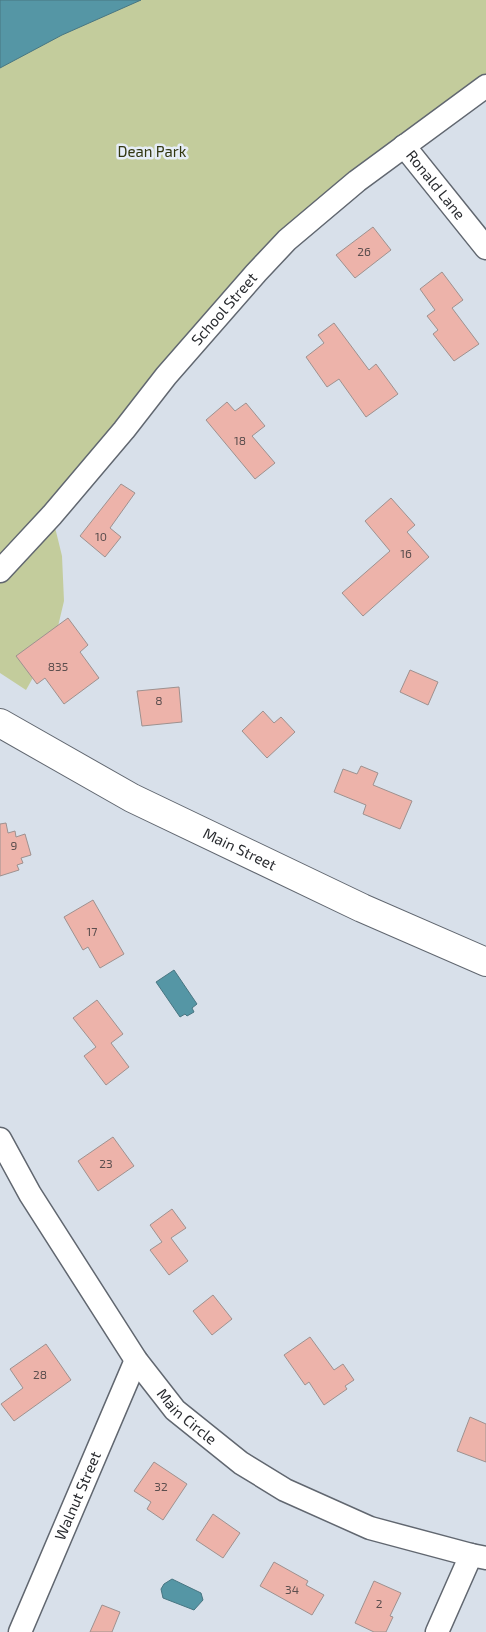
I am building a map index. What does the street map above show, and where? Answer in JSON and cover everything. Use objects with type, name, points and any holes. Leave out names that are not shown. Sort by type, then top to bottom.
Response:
[{"type":"main road","name":"Main Street","points":[[0,723],[132,798],[357,906],[486,962]]},
{"type":"street","name":"School Street","points":[[0,570],[52,515],[124,430],[166,376],[287,240],[357,181],[486,86]]},
{"type":"street","name":"Ronald Lane","points":[[404,146],[486,248]]},
{"type":"street","name":"Main Circle","points":[[0,1139],[30,1194],[136,1360],[175,1410],[241,1463],[285,1490],[370,1528],[478,1557]]},
{"type":"street","name":"Walnut Street","points":[[20,1632],[136,1360]]},
{"type":"street","points":[[437,1632],[478,1557]]},
{"type":"green space","name":"Dean Park","points":[[0,0],[486,0],[486,78],[356,171],[52,515],[62,556],[64,601],[55,639],[26,690],[0,673]]},
{"type":"water","points":[[0,0],[141,0],[62,35],[0,68]]},
{"type":"water","points":[[174,970],[197,1004],[192,1008],[194,1012],[187,1016],[185,1014],[180,1017],[156,982]]},
{"type":"water","points":[[172,1579],[201,1593],[203,1600],[194,1610],[163,1598],[161,1589],[164,1584]]},
{"type":"building","points":[[373,227],[391,250],[355,278],[336,255]]},
{"type":"building","points":[[442,272],[463,300],[452,308],[479,344],[454,361],[433,334],[438,330],[427,316],[435,310],[420,289]]},
{"type":"building","points":[[334,323],[369,370],[376,364],[398,394],[366,417],[339,379],[327,387],[306,357],[324,343],[318,335]]},
{"type":"building","points":[[227,402],[235,411],[246,403],[265,426],[252,436],[275,463],[255,479],[206,420]]},
{"type":"building","points":[[121,484],[135,493],[110,528],[121,537],[105,557],[80,536]]},
{"type":"building","points":[[391,498],[415,525],[407,532],[429,557],[363,616],[342,593],[390,551],[365,521]]},
{"type":"building","points":[[68,618],[88,645],[80,652],[99,678],[64,704],[45,678],[37,684],[16,656]]},
{"type":"building","points":[[410,670],[438,682],[428,705],[400,692]]},
{"type":"building","points":[[179,687],[182,722],[142,726],[137,691]]},
{"type":"building","points":[[263,711],[274,723],[281,717],[295,732],[267,758],[242,731]]},
{"type":"building","points":[[361,766],[378,773],[373,785],[412,801],[400,829],[363,814],[366,805],[334,792],[343,769],[357,774]]},
{"type":"building","points":[[6,823],[8,833],[15,831],[16,837],[25,834],[31,855],[21,858],[23,863],[17,865],[19,870],[0,876],[0,824]]},
{"type":"building","points":[[93,900],[124,954],[100,968],[88,947],[83,950],[64,917]]},
{"type":"building","points":[[97,1000],[123,1034],[111,1043],[129,1067],[106,1085],[84,1056],[96,1047],[73,1018]]},
{"type":"building","points":[[113,1137],[134,1166],[98,1191],[78,1161]]},
{"type":"building","points":[[172,1209],[186,1228],[171,1238],[188,1261],[169,1275],[150,1250],[162,1242],[150,1225]]},
{"type":"building","points":[[213,1295],[232,1319],[212,1335],[193,1311]]},
{"type":"building","points":[[310,1337],[334,1370],[343,1364],[354,1380],[345,1386],[347,1389],[324,1405],[309,1382],[305,1385],[284,1355]]},
{"type":"building","points":[[46,1344],[71,1380],[14,1421],[1,1404],[23,1388],[10,1369]]},
{"type":"building","points":[[470,1417],[486,1424],[486,1462],[457,1451]]},
{"type":"building","points":[[154,1462],[187,1484],[163,1520],[147,1509],[151,1502],[134,1491]]},
{"type":"building","points":[[213,1514],[240,1533],[223,1558],[196,1540]]},
{"type":"building","points":[[274,1562],[308,1581],[306,1585],[324,1595],[312,1615],[260,1586]]},
{"type":"building","points":[[374,1581],[401,1593],[390,1616],[393,1617],[386,1632],[374,1632],[355,1623]]},
{"type":"building","points":[[102,1605],[120,1612],[112,1632],[90,1632]]}]
